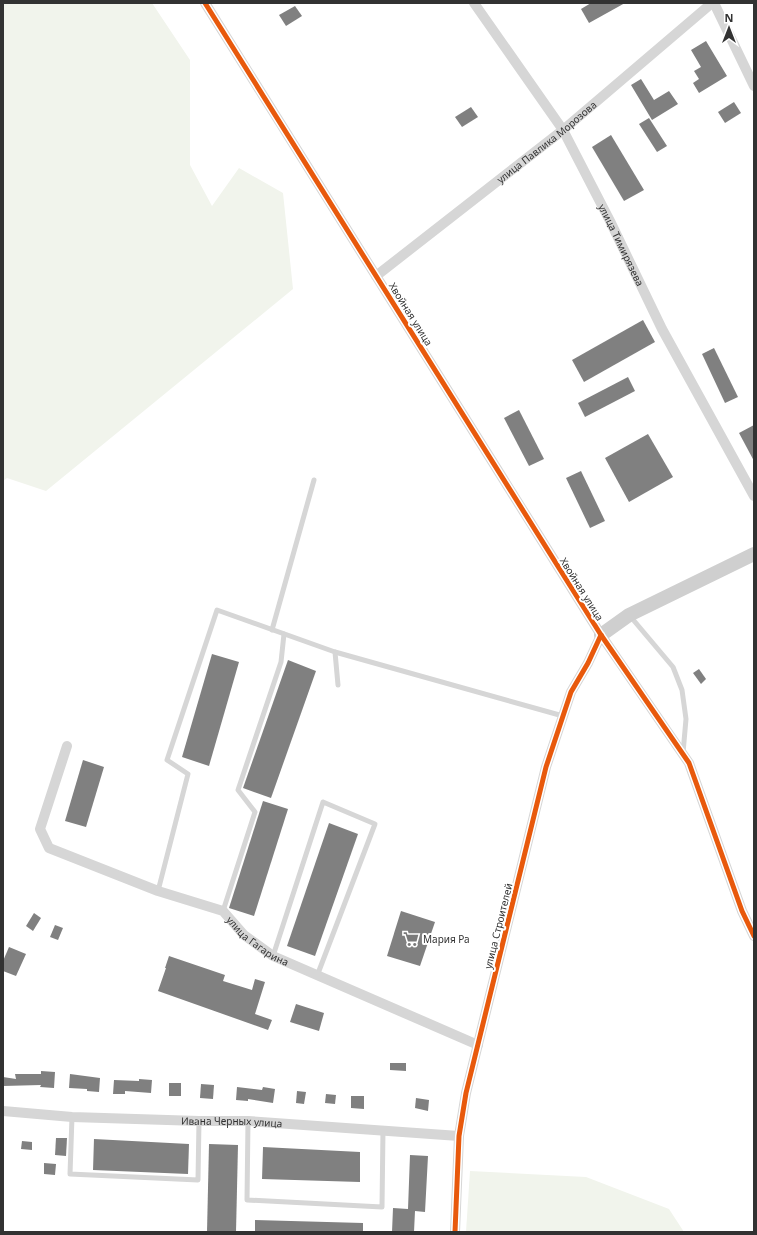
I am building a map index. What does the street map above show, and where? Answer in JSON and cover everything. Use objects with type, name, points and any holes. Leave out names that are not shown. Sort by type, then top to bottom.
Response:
[{"type":"street","name":"Хвойная улица","points":[[205,3],[601,635],[690,763],[742,911],[754,936]]},
{"type":"street","name":"улица Тимирязева","points":[[474,3],[563,130],[610,221],[662,329],[754,496]]},
{"type":"street","name":"улица Павлика Морозова","points":[[376,276],[563,130],[713,3]]},
{"type":"street","points":[[713,3],[754,86]]},
{"type":"street","points":[[601,635],[629,615],[754,554]]},
{"type":"street","name":"улица Строителей","points":[[455,1232],[459,1136],[466,1093],[546,767],[571,692],[588,663],[601,635]]},
{"type":"street","name":"улица Гагарина","points":[[67,746],[40,829],[49,848],[158,891],[222,911],[244,935],[273,956],[478,1044]]},
{"type":"street","name":"Ивана Черных улица","points":[[3,1111],[72,1117],[248,1121],[459,1136]]},
{"type":"lane","points":[[272,630],[314,480]]},
{"type":"lane","points":[[158,891],[188,774],[167,760],[217,610],[335,652],[563,716]]},
{"type":"lane","points":[[629,615],[673,667],[682,690],[686,719],[683,754]]},
{"type":"lane","points":[[222,911],[256,812],[238,790],[281,662],[284,634]]},
{"type":"lane","points":[[335,652],[338,685]]},
{"type":"lane","points":[[273,956],[323,802],[375,824],[317,976]]},
{"type":"lane","points":[[72,1117],[70,1174],[198,1180],[199,1121]]},
{"type":"lane","points":[[248,1121],[247,1200],[382,1207],[383,1130]]},
{"type":"shaded area","points":[[3,3],[152,3],[190,60],[190,165],[212,206],[239,168],[283,193],[293,289],[46,491],[7,478],[3,481]]},
{"type":"shaded area","points":[[470,1171],[586,1177],[669,1209],[684,1232],[466,1232]]},
{"type":"building","points":[[591,3],[625,3],[589,23],[581,9]]},
{"type":"building","points":[[295,6],[302,16],[286,26],[279,15]]},
{"type":"building","points":[[706,41],[727,76],[699,93],[693,83],[699,79],[694,71],[701,67],[691,50]]},
{"type":"building","points":[[641,79],[654,100],[669,91],[678,104],[652,120],[631,85]]},
{"type":"building","points":[[734,102],[741,113],[725,123],[718,112]]},
{"type":"building","points":[[471,107],[478,117],[462,127],[455,117]]},
{"type":"building","points":[[649,118],[667,146],[657,152],[639,124]]},
{"type":"building","points":[[611,135],[644,190],[624,201],[592,147]]},
{"type":"building","points":[[643,320],[655,342],[584,382],[572,360]]},
{"type":"building","points":[[714,348],[738,397],[725,403],[702,354]]},
{"type":"building","points":[[628,377],[635,391],[585,417],[578,403]]},
{"type":"building","points":[[519,410],[544,459],[529,466],[504,418]]},
{"type":"building","points":[[754,425],[754,461],[739,433]]},
{"type":"building","points":[[648,434],[673,477],[629,502],[605,458]]},
{"type":"building","points":[[581,471],[605,521],[590,528],[566,478]]},
{"type":"building","points":[[212,654],[239,662],[209,766],[182,757]]},
{"type":"building","points":[[288,660],[316,671],[271,798],[243,788]]},
{"type":"building","points":[[699,669],[706,679],[701,684],[693,673]]},
{"type":"building","points":[[83,760],[104,767],[86,827],[65,821]]},
{"type":"building","points":[[263,801],[288,809],[254,916],[229,908]]},
{"type":"building","points":[[329,823],[358,834],[315,956],[287,946]]},
{"type":"building","name":"Мария Ра","points":[[401,911],[435,922],[420,966],[387,956]]},
{"type":"building","points":[[34,913],[41,918],[33,931],[26,926]]},
{"type":"building","points":[[55,925],[63,928],[58,940],[50,937]]},
{"type":"building","points":[[9,947],[26,954],[16,976],[3,971],[3,961]]},
{"type":"building","points":[[169,956],[225,975],[223,981],[252,990],[255,979],[265,982],[255,1014],[272,1020],[268,1030],[158,991]]},
{"type":"building","points":[[296,1004],[324,1013],[319,1031],[290,1022]]},
{"type":"building","points":[[390,1063],[406,1063],[406,1071],[390,1070]]},
{"type":"building","points":[[41,1071],[55,1072],[54,1088],[40,1087],[41,1085],[3,1086],[3,1077],[16,1079],[15,1074],[41,1074]]},
{"type":"building","points":[[70,1074],[100,1078],[99,1092],[87,1091],[87,1089],[69,1088]]},
{"type":"building","points":[[139,1079],[152,1080],[151,1093],[125,1091],[125,1094],[113,1094],[114,1080],[139,1081]]},
{"type":"building","points":[[169,1083],[181,1083],[181,1096],[169,1096]]},
{"type":"building","points":[[201,1084],[214,1085],[213,1099],[200,1098]]},
{"type":"building","points":[[237,1087],[262,1090],[263,1087],[275,1089],[273,1103],[248,1099],[248,1101],[236,1100]]},
{"type":"building","points":[[297,1091],[306,1092],[304,1104],[296,1103]]},
{"type":"building","points":[[326,1094],[336,1095],[335,1104],[325,1103]]},
{"type":"building","points":[[351,1096],[364,1096],[364,1109],[351,1108]]},
{"type":"building","points":[[416,1098],[429,1100],[428,1111],[415,1108]]},
{"type":"building","points":[[56,1138],[67,1138],[66,1156],[55,1155]]},
{"type":"building","points":[[94,1139],[189,1144],[188,1174],[93,1170]]},
{"type":"building","points":[[22,1141],[32,1142],[32,1150],[21,1149]]},
{"type":"building","points":[[209,1144],[238,1145],[236,1232],[207,1232]]},
{"type":"building","points":[[263,1147],[360,1152],[360,1182],[262,1179]]},
{"type":"building","points":[[410,1155],[428,1156],[425,1212],[415,1211],[414,1232],[392,1232],[393,1208],[408,1209]]},
{"type":"building","points":[[44,1163],[56,1164],[55,1175],[44,1174]]},
{"type":"building","points":[[255,1220],[363,1223],[363,1232],[255,1232]]},
{"type":"cycle path","points":[[205,3],[601,635],[689,763],[742,911],[754,936]]},
{"type":"cycle path","points":[[455,1232],[459,1136],[466,1093],[546,767],[571,692],[588,663],[601,635]]},
{"type":"place","name":"Мария Ра","points":[[411,939]]}]
